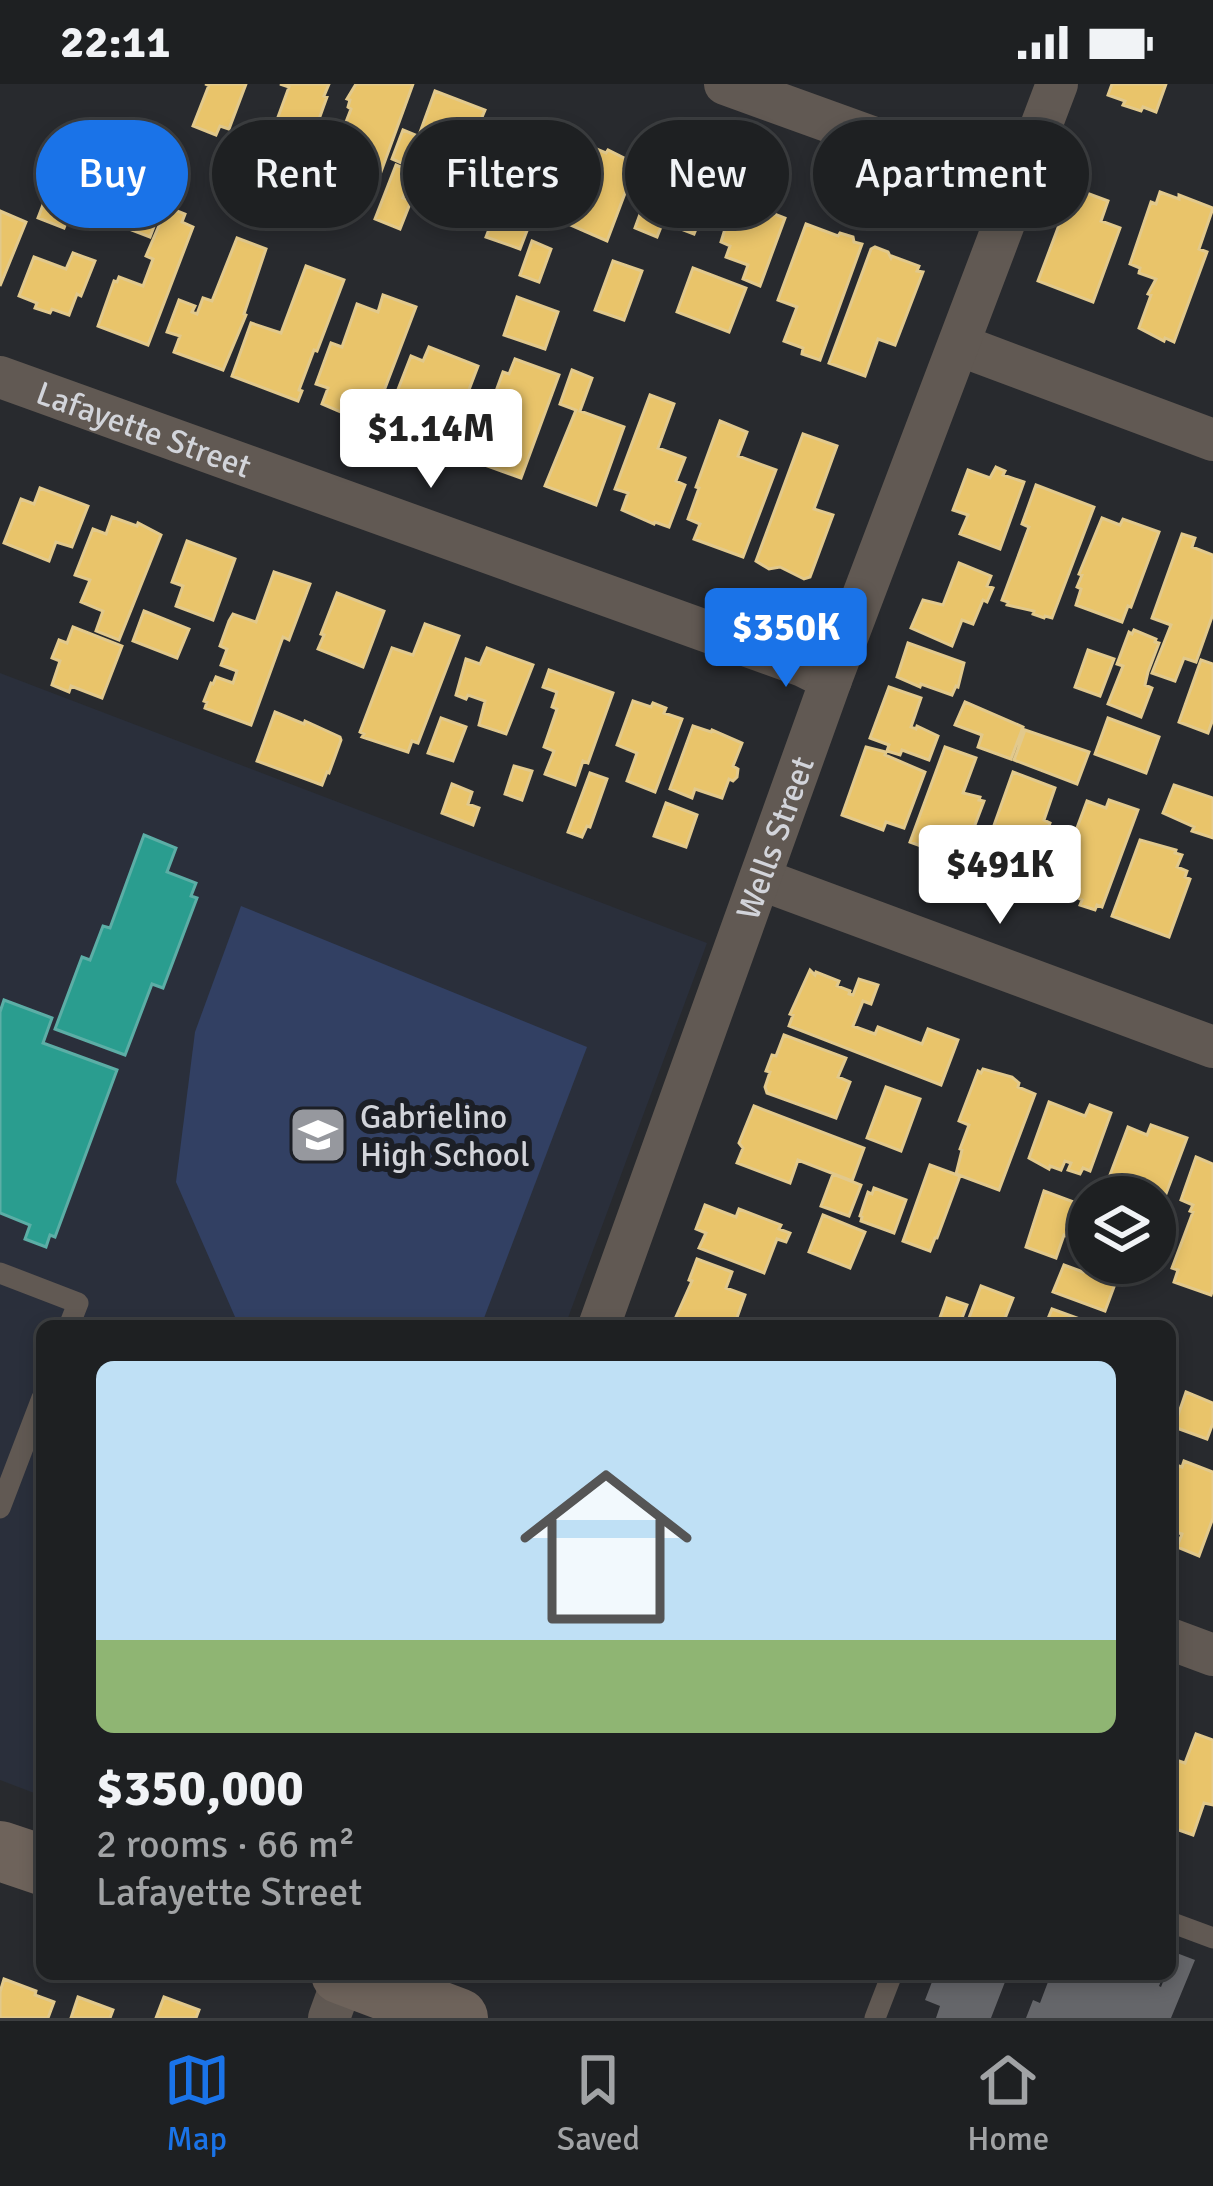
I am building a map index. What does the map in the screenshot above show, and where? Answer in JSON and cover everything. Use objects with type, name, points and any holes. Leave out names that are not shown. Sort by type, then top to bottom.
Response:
[{"type":"main road","points":[[0,1850],[36,1863]]},
{"type":"main road","points":[[360,1980],[458,2018]]},
{"type":"street","points":[[725,84],[825,120]]},
{"type":"street","name":"Wells Street","points":[[1043,120],[1057,84]]},
{"type":"street","name":"Wells Street","points":[[601,1320],[831,680],[1002,228]]},
{"type":"street","points":[[959,344],[1213,440]]},
{"type":"street","name":"Lafayette Street","points":[[0,377],[831,680]]},
{"type":"street","points":[[760,879],[1213,1047]]},
{"type":"street","points":[[1176,1641],[1213,1655]]},
{"type":"street","points":[[329,2018],[342,1980]]},
{"type":"lane","points":[[0,1273],[78,1303],[71,1320]]},
{"type":"lane","points":[[0,1508],[36,1414]]},
{"type":"lane","points":[[1176,1924],[1213,1938]]},
{"type":"lane","points":[[875,2018],[890,1980]]},
{"type":"shaded area","name":"Gabrielino High School","points":[[0,673],[707,943],[567,1320],[36,1320],[36,1794],[0,1780]]},
{"type":"shaded area","points":[[241,906],[587,1047],[483,1320],[236,1320],[176,1182],[195,1032]]},
{"type":"building: Homes","points":[[205,84],[246,84],[232,120],[212,120],[212,133],[193,126],[209,85]]},
{"type":"building: Homes","points":[[280,84],[329,84],[319,120],[277,120],[289,87]]},
{"type":"building: Homes","points":[[356,84],[413,84],[379,177],[379,120],[347,120],[351,109],[347,99]]},
{"type":"building: Homes","points":[[1112,84],[1166,84],[1156,112],[1123,105],[1125,101],[1108,95]]},
{"type":"building: Homes","points":[[435,91],[485,110],[481,120],[424,120]]},
{"type":"building: Homes","points":[[403,130],[403,164],[392,159]]},
{"type":"building: Homes","points":[[608,150],[625,158],[625,193],[607,241],[577,228],[601,228],[601,151]]},
{"type":"building: Homes","points":[[396,165],[403,168],[400,229],[379,221]]},
{"type":"building: Homes","points":[[1160,192],[1213,208],[1199,249],[1207,252],[1174,342],[1139,328],[1156,279],[1130,264],[1151,202],[1156,204]]},
{"type":"building: Homes","points":[[1089,194],[1108,201],[1101,221],[1120,228],[1093,302],[1038,281],[1058,228],[1089,228]]},
{"type":"building: Homes","points":[[0,211],[26,222],[0,286]]},
{"type":"building: Homes","points":[[806,224],[862,244],[820,360],[784,341],[797,307],[778,300]]},
{"type":"building: Homes","points":[[193,227],[148,345],[98,326],[114,281],[119,277],[143,286],[153,259],[146,256],[158,228]]},
{"type":"building: Homes","points":[[126,228],[153,228],[150,237]]},
{"type":"building: Homes","points":[[489,228],[528,228],[520,249],[486,237]]},
{"type":"building: Homes","points":[[635,228],[661,228],[657,237]]},
{"type":"building: Homes","points":[[721,228],[781,228],[760,286],[743,279],[748,265],[726,257],[730,246],[721,242],[725,229]]},
{"type":"building: Homes","points":[[237,238],[266,249],[223,370],[174,352],[180,336],[167,332],[179,300],[195,306],[192,312],[197,314],[203,298],[212,301]]},
{"type":"building: Homes","points":[[532,241],[551,249],[539,282],[520,275]]},
{"type":"building: Homes","points":[[875,247],[923,272],[895,345],[878,339],[865,376],[829,363]]},
{"type":"building: Homes","points":[[73,253],[95,261],[69,315],[35,308],[37,303],[19,296],[34,257],[66,269]]},
{"type":"building: Homes","points":[[613,261],[642,271],[624,320],[595,310]]},
{"type":"building: Homes","points":[[306,266],[344,280],[298,401],[232,376],[251,323],[281,333]]},
{"type":"building: Homes","points":[[693,268],[746,288],[729,332],[677,312]]},
{"type":"building: Homes","points":[[383,295],[416,307],[371,425],[322,404],[328,388],[316,384],[331,343],[342,347],[357,304],[378,312]]},
{"type":"building: Homes","points":[[517,297],[558,312],[545,349],[504,335]]},
{"type":"building: Homes","points":[[429,347],[478,366],[446,450],[397,432],[405,410],[392,405],[411,356],[423,361]]},
{"type":"building: Homes","points":[[515,359],[559,375],[521,478],[471,460],[503,372],[509,374]]},
{"type":"building: Homes","points":[[572,370],[592,378],[580,411],[624,427],[596,505],[545,486],[576,410],[560,404]]},
{"type":"building: Homes","points":[[650,395],[674,404],[658,448],[685,458],[676,481],[685,485],[669,527],[622,510],[628,493],[615,489]]},
{"type":"building: Homes","points":[[720,421],[747,432],[738,456],[776,470],[743,557],[694,539],[700,524],[688,519]]},
{"type":"building: Homes","points":[[803,434],[837,446],[814,509],[833,515],[810,577],[804,579],[756,561]]},
{"type":"building: Homes","points":[[996,467],[1005,471],[1003,475],[1024,482],[1000,549],[960,534],[968,515],[953,510],[968,470],[990,478]]},
{"type":"building: Homes","points":[[1036,485],[1094,507],[1052,618],[1002,600],[1029,527],[1022,524]]},
{"type":"building: Homes","points":[[40,488],[88,506],[72,547],[56,542],[49,561],[4,543],[21,499],[34,504]]},
{"type":"building: Homes","points":[[112,517],[161,535],[119,640],[96,631],[103,611],[81,602],[90,580],[75,575],[93,529],[106,534]]},
{"type":"building: Homes","points":[[1102,518],[1120,525],[1123,519],[1159,532],[1122,622],[1076,605],[1079,574]]},
{"type":"building: Homes","points":[[1182,534],[1195,538],[1192,547],[1213,555],[1213,614],[1196,662],[1184,658],[1175,681],[1152,673],[1171,625],[1152,618]]},
{"type":"building: Homes","points":[[187,541],[235,559],[213,620],[176,606],[183,586],[172,582]]},
{"type":"building: Homes","points":[[959,563],[991,576],[987,586],[993,588],[973,624],[962,620],[952,646],[911,628],[923,600],[943,605]]},
{"type":"building: Homes","points":[[274,572],[310,584],[289,640],[283,637],[251,725],[205,708],[204,701],[216,677],[233,683],[237,671],[221,665],[227,649],[220,646],[229,621],[233,614],[256,622]]},
{"type":"building: Homes","points":[[337,593],[384,611],[363,667],[318,649]]},
{"type":"building: Homes","points":[[144,611],[189,629],[177,658],[133,641]]},
{"type":"building: Homes","points":[[425,624],[459,636],[418,743],[412,741],[408,752],[362,737],[392,648],[413,655]]},
{"type":"building: Homes","points":[[73,627],[122,646],[102,698],[71,686],[69,692],[52,685],[60,661],[52,658],[59,640],[67,643]]},
{"type":"building: Homes","points":[[1134,630],[1159,643],[1145,685],[1152,688],[1141,717],[1108,704],[1123,666],[1117,664]]},
{"type":"building: Homes","points":[[908,643],[964,663],[952,695],[897,677]]},
{"type":"building: Homes","points":[[487,648],[533,665],[506,734],[479,725],[485,701],[456,695],[466,659],[480,664]]},
{"type":"building: Homes","points":[[1088,650],[1114,659],[1100,696],[1075,687]]},
{"type":"building: Homes","points":[[1201,660],[1213,664],[1213,719],[1208,733],[1179,722]]},
{"type":"building: Homes","points":[[549,670],[613,693],[588,763],[583,761],[575,785],[545,774],[554,751],[544,747],[557,709],[552,707],[557,692],[543,687]]},
{"type":"building: Homes","points":[[889,687],[921,698],[911,727],[938,736],[929,760],[902,750],[900,755],[887,751],[889,745],[870,738]]},
{"type":"building: Homes","points":[[633,701],[651,707],[653,703],[682,719],[655,792],[627,781],[637,753],[617,745]]},
{"type":"building: Homes","points":[[965,702],[1023,727],[1011,759],[978,747],[982,735],[955,725]]},
{"type":"building: Homes","points":[[275,712],[340,737],[322,785],[257,761]]},
{"type":"building: Homes","points":[[441,718],[466,727],[453,761],[428,753]]},
{"type":"building: Homes","points":[[1108,718],[1159,737],[1146,773],[1095,754]]},
{"type":"building: Homes","points":[[693,726],[742,743],[733,766],[738,769],[737,777],[729,779],[722,798],[695,789],[692,798],[670,789]]},
{"type":"building: Homes","points":[[1025,730],[1089,752],[1077,784],[1014,760]]},
{"type":"building: Homes","points":[[866,747],[925,772],[904,828],[886,822],[883,830],[842,815]]},
{"type":"building: Homes","points":[[945,747],[976,758],[963,793],[984,801],[964,854],[945,847],[943,854],[910,842]]},
{"type":"building: Homes","points":[[514,766],[532,771],[522,800],[505,794]]},
{"type":"building: Homes","points":[[1013,772],[1055,788],[1044,820],[1050,823],[1030,874],[1024,876],[1012,872],[1012,867],[1004,876],[977,868]]},
{"type":"building: Homes","points":[[590,773],[607,779],[582,837],[568,832]]},
{"type":"building: Homes","points":[[452,784],[472,792],[468,804],[479,808],[473,825],[442,813]]},
{"type":"building: Homes","points":[[1174,785],[1213,798],[1213,838],[1163,813]]},
{"type":"building: Homes","points":[[1109,800],[1138,810],[1102,907],[1097,905],[1095,910],[1080,905],[1079,889],[1066,884],[1070,874],[1061,871],[1087,801],[1106,808]]},
{"type":"building: Homes","points":[[666,803],[697,815],[686,847],[654,836]]},
{"type":"building: Homes","points":[[1140,840],[1176,850],[1182,855],[1177,867],[1187,871],[1185,877],[1190,879],[1169,937],[1112,916]]},
{"type":"building: Homes","points":[[810,970],[839,981],[837,986],[853,995],[859,979],[878,985],[871,1004],[863,1001],[853,1026],[875,1034],[878,1027],[922,1044],[928,1029],[958,1040],[941,1085],[789,1026]]},
{"type":"building: Homes","points":[[784,1035],[846,1058],[838,1077],[850,1082],[836,1118],[767,1093],[770,1072],[766,1071]]},
{"type":"building: Homes","points":[[978,1071],[1012,1077],[1018,1087],[1035,1094],[999,1190],[956,1174],[969,1125],[959,1121]]},
{"type":"building: Homes","points":[[886,1087],[920,1099],[901,1151],[867,1138]]},
{"type":"building: Homes","points":[[1049,1102],[1085,1116],[1090,1105],[1111,1113],[1090,1171],[1068,1170],[1071,1163],[1065,1161],[1061,1170],[1049,1169],[1029,1158]]},
{"type":"building: Homes","points":[[754,1106],[864,1148],[852,1181],[798,1160],[790,1183],[737,1163],[743,1148],[739,1143]]},
{"type":"building: Homes","points":[[1151,1125],[1187,1138],[1173,1176],[1110,1175],[1128,1127],[1147,1135]]},
{"type":"building: Homes","points":[[1196,1157],[1213,1164],[1211,1295],[1176,1283],[1176,1257],[1193,1212],[1193,1205],[1181,1200]]},
{"type":"building: Homes","points":[[930,1165],[960,1176],[930,1251],[903,1241]]},
{"type":"building: Homes","points":[[833,1174],[861,1185],[849,1216],[821,1206]]},
{"type":"building: Homes","points":[[874,1188],[906,1200],[894,1233],[861,1221],[868,1192],[872,1194]]},
{"type":"building: Homes","points":[[1044,1191],[1068,1200],[1068,1237],[1064,1235],[1056,1258],[1026,1247]]},
{"type":"building: Homes","points":[[705,1205],[736,1217],[739,1209],[790,1233],[786,1242],[777,1239],[764,1273],[699,1248],[706,1233],[696,1229]]},
{"type":"building: Homes","points":[[823,1215],[865,1232],[850,1268],[809,1252]]},
{"type":"building: Homes","points":[[697,1259],[732,1272],[726,1288],[745,1295],[736,1320],[676,1317]]},
{"type":"building: Homes","points":[[1064,1265],[1068,1266],[1068,1284],[1115,1284],[1105,1311],[1053,1292]]},
{"type":"building: Homes","points":[[981,1286],[1013,1298],[1004,1320],[968,1320]]},
{"type":"building: Homes","points":[[947,1298],[967,1305],[961,1320],[939,1320]]},
{"type":"building: Homes","points":[[1052,1309],[1082,1320],[1047,1320]]},
{"type":"building: Homes","points":[[1186,1392],[1213,1403],[1207,1439],[1176,1428]]},
{"type":"building: Homes","points":[[1184,1461],[1213,1472],[1213,1518],[1199,1556],[1177,1547],[1182,1534],[1176,1532],[1176,1465],[1182,1467]]},
{"type":"building: Homes","points":[[1196,1734],[1213,1740],[1213,1805],[1204,1803],[1193,1835],[1176,1829],[1176,1760],[1185,1763]]},
{"type":"building: Homes","points":[[4,1979],[54,2002],[48,2018],[0,2018]]},
{"type":"building: Homes","points":[[78,1997],[113,2010],[110,2018],[71,2018]]},
{"type":"building: Homes","points":[[164,1997],[199,2010],[196,2018],[156,2018]]},
{"type":"building: Schools","points":[[144,835],[176,848],[167,872],[196,883],[191,896],[197,898],[163,988],[152,984],[125,1055],[55,1029],[82,957],[90,960],[103,926],[110,928]]},
{"type":"building: Schools","points":[[4,1000],[52,1018],[43,1043],[117,1070],[55,1237],[50,1235],[46,1247],[25,1239],[30,1225],[0,1213],[0,1012]]},
{"type":"building: Other","points":[[1176,1953],[1195,1960],[1171,2018],[1026,2018],[1033,2000],[1040,2003],[1049,1980],[1158,1980],[1161,1987],[1164,1980],[1176,1980]]},
{"type":"building: Other","points":[[933,1980],[1005,1982],[991,2018],[936,2018],[940,2006],[925,2000]]},
{"type":"place","name":"Gabrielino High School","points":[[318,1135]]}]
